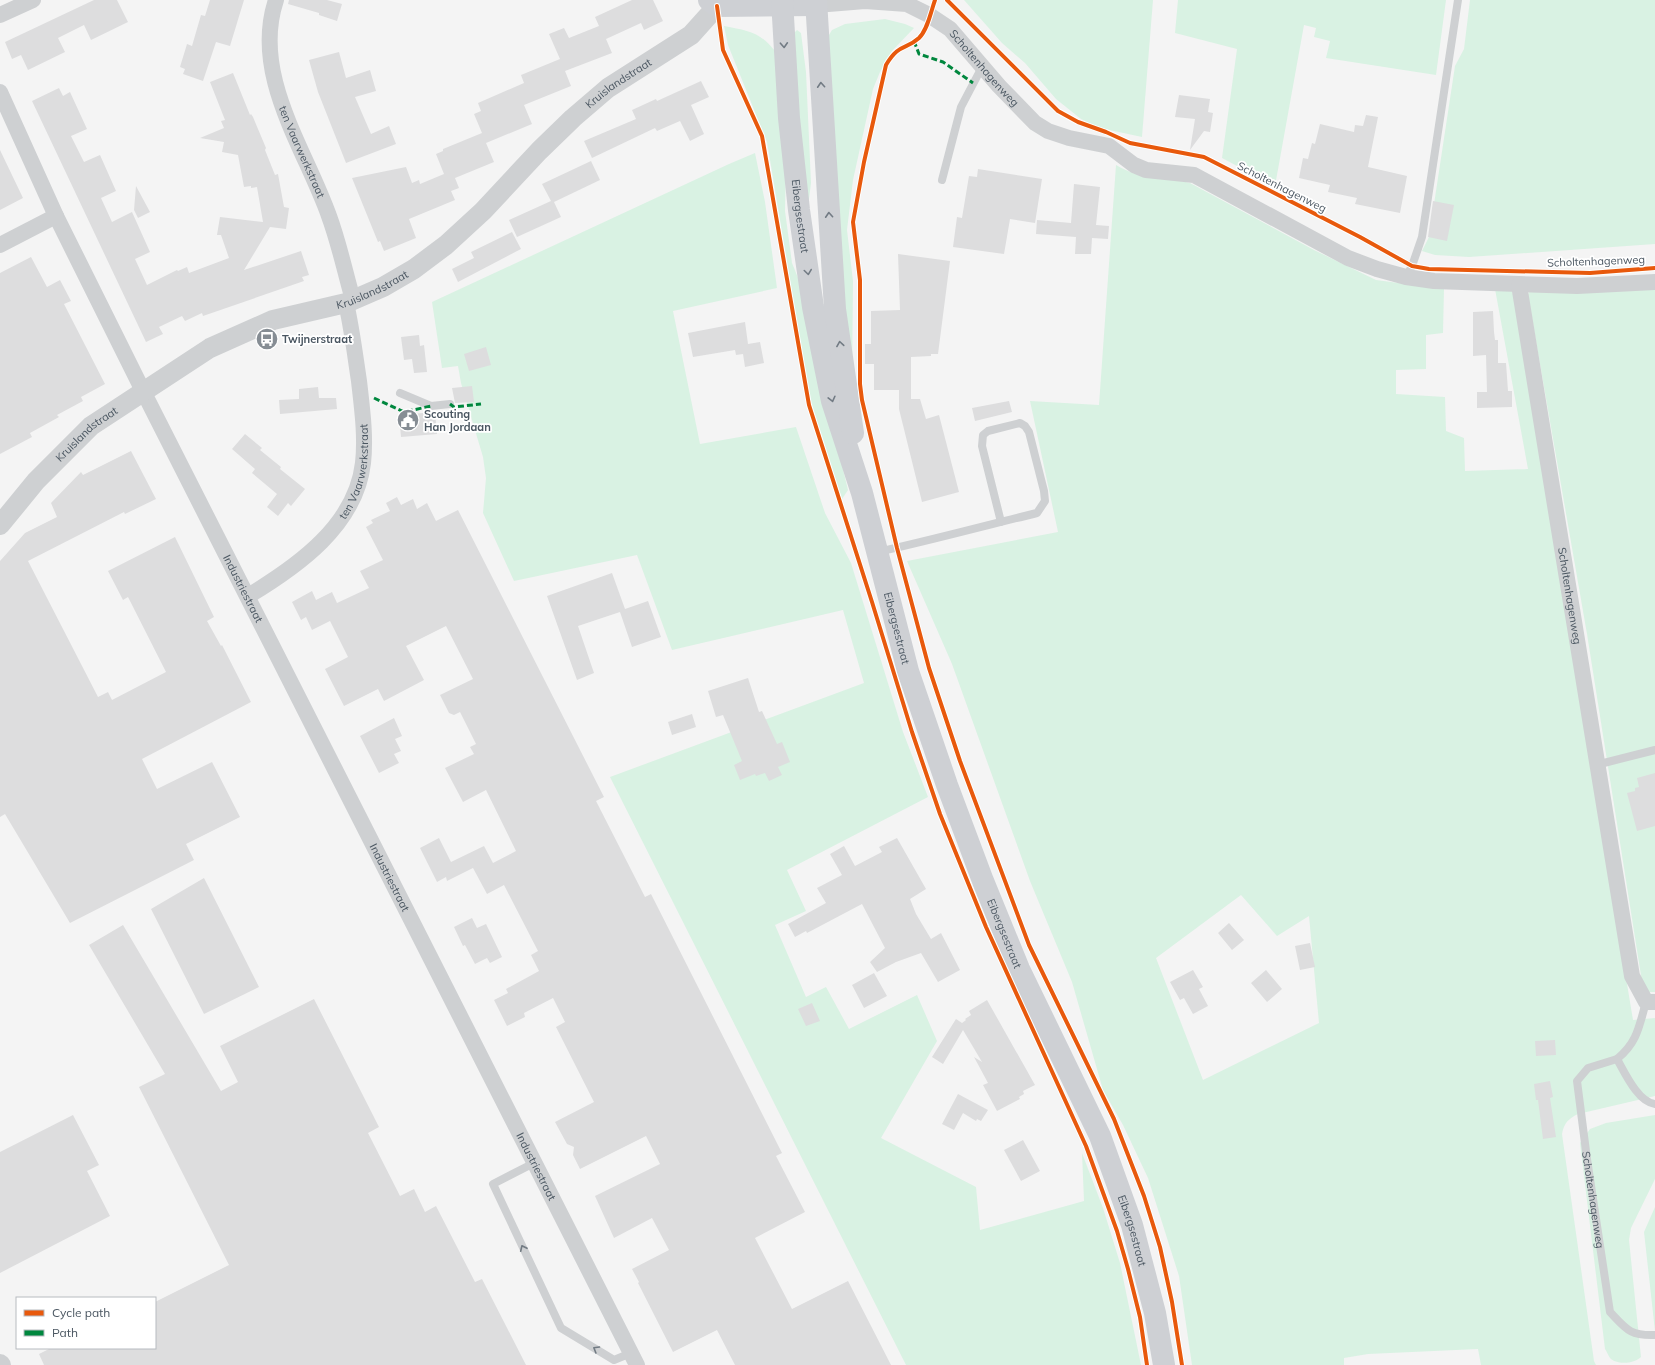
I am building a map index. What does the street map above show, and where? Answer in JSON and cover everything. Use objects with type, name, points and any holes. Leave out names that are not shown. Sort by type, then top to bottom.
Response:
[{"type":"main road","points":[[713,3],[816,2]]},
{"type":"main road","name":"Eibergsestraat","points":[[816,2],[835,309],[862,493]]},
{"type":"main road","name":"Eibergsestraat","points":[[782,3],[789,118],[799,210],[813,307],[832,401],[862,493],[908,672],[983,881],[1019,969],[1100,1136],[1132,1225],[1155,1313],[1164,1365]]},
{"type":"street","points":[[0,15],[33,0]]},
{"type":"street","name":"ten Vaarwerkstraat","points":[[248,596],[280,576],[322,540],[340,521],[354,494],[363,464],[364,439],[361,400],[349,302],[328,214],[276,87],[271,64],[270,36],[272,10],[276,0]]},
{"type":"street","name":"Scholtenhagenweg","points":[[816,2],[865,1],[907,4],[929,15],[950,29],[982,67],[1035,122],[1048,131],[1068,138],[1109,146],[1134,165],[1146,170],[1194,175],[1348,258],[1377,269],[1406,277],[1434,281],[1519,285],[1577,286],[1655,282]]},
{"type":"street","name":"Kruislandstraat","points":[[0,525],[36,481],[91,426],[210,348],[273,320],[349,302],[389,284],[414,269],[446,245],[482,211],[539,151],[573,118],[608,88],[691,35],[713,3]]},
{"type":"street","points":[[0,92],[56,216],[143,391]]},
{"type":"street","points":[[0,245],[56,216]]},
{"type":"street","name":"Scholtenhagenweg","points":[[1519,285],[1596,765],[1632,976],[1650,1002]]},
{"type":"street","name":"Industriestraat","points":[[143,391],[634,1359]]},
{"type":"lane","points":[[1406,277],[1412,266],[1422,237],[1458,0]]},
{"type":"lane","points":[[942,180],[961,107],[982,67]]},
{"type":"lane","points":[[400,393],[431,406],[450,404]]},
{"type":"lane","points":[[878,552],[1001,522],[1037,513],[1045,501],[1044,491],[1029,432],[1025,426],[1020,423],[988,431],[983,435],[982,446],[1001,522]]},
{"type":"lane","points":[[1596,765],[1655,750]]},
{"type":"lane","name":"Scholtenhagenweg","points":[[1650,1002],[1638,1033],[1628,1050],[1617,1059],[1588,1068],[1577,1081],[1610,1312],[1626,1328],[1640,1336],[1655,1335]]},
{"type":"lane","points":[[1617,1059],[1636,1091],[1651,1104],[1655,1104]]},
{"type":"lane","points":[[534,1163],[493,1184],[561,1328],[614,1360],[634,1359]]},
{"type":"green space","points":[[964,0],[1153,0],[1142,137],[1100,128],[1081,119],[1056,99],[1025,63],[1002,43]]},
{"type":"green space","points":[[1178,0],[1446,0],[1436,75],[1326,58],[1330,41],[1314,37],[1316,28],[1304,25],[1275,186],[1222,158],[1237,49],[1175,33]]},
{"type":"green space","points":[[1470,0],[1655,0],[1655,244],[1469,257],[1435,255],[1422,251],[1429,237],[1455,66],[1464,49]]},
{"type":"green space","points":[[885,19],[914,28],[892,51],[880,72],[873,89],[853,180],[847,230],[853,281],[852,384],[844,337],[826,40],[832,30],[845,24]]},
{"type":"green space","points":[[724,26],[752,33],[764,39],[775,51],[786,162],[785,211],[792,263],[805,295],[817,362],[848,490],[842,499],[810,400],[767,142],[728,45]]},
{"type":"green space","points":[[797,30],[801,33],[806,72],[811,183],[808,207],[800,131],[793,34]]},
{"type":"green space","points":[[755,153],[765,202],[777,288],[673,311],[700,444],[796,427],[825,513],[851,563],[903,732],[928,797],[787,870],[806,911],[775,925],[806,997],[826,987],[849,1029],[917,995],[937,1041],[881,1138],[976,1187],[980,1230],[1084,1201],[1082,1153],[1103,1208],[1120,1263],[1141,1365],[906,1365],[610,777],[864,683],[843,610],[672,650],[637,555],[514,581],[483,513],[486,478],[483,457],[461,383],[458,366],[442,368],[432,302]]},
{"type":"green space","points":[[1116,165],[1135,174],[1190,183],[1314,250],[1376,280],[1444,289],[1443,333],[1426,335],[1426,369],[1396,370],[1396,394],[1445,397],[1446,431],[1464,438],[1465,471],[1528,469],[1495,289],[1511,290],[1513,294],[1633,1020],[1655,1018],[1655,1096],[1578,1114],[1567,1122],[1562,1134],[1594,1361],[1596,1365],[1481,1365],[1478,1349],[1368,1354],[1344,1358],[1344,1365],[1192,1365],[1179,1276],[1148,1178],[1123,1125],[1103,1090],[1072,982],[1030,881],[952,664],[907,561],[1058,532],[1030,401],[1099,405]],"holes":[[[1241,895],[1277,936],[1309,916],[1319,1023],[1203,1080],[1156,958]]]},
{"type":"green space","points":[[1655,277],[1655,992],[1649,992],[1643,988],[1587,634],[1528,295],[1529,292]]},
{"type":"green space","points":[[1655,1115],[1655,1179],[1631,1228],[1629,1240],[1641,1357],[1634,1361],[1621,1363],[1610,1358],[1605,1349],[1580,1143],[1590,1129],[1606,1123]]},
{"type":"green space","points":[[1655,1207],[1655,1331],[1644,1232]]},
{"type":"building","points":[[94,0],[117,0],[128,22],[91,40],[84,25],[58,38],[65,52],[28,70],[21,55],[12,59],[5,42]]},
{"type":"building","points":[[210,0],[244,0],[230,46],[216,42],[203,81],[183,74],[185,69],[180,67],[187,44],[192,46],[201,15],[205,16]]},
{"type":"building","points":[[289,0],[327,0],[342,4],[337,21],[319,15],[319,13],[288,4]]},
{"type":"building","points":[[632,0],[653,0],[663,21],[644,30],[641,23],[606,39],[612,53],[565,71],[571,86],[524,105],[532,124],[486,143],[494,162],[455,178],[459,188],[451,191],[455,200],[409,219],[416,238],[384,251],[380,241],[378,242],[352,178],[406,167],[412,183],[419,180],[420,184],[444,174],[436,154],[443,151],[443,149],[482,133],[474,114],[481,111],[478,103],[524,83],[521,75],[560,59],[549,34],[564,28],[569,38],[599,26],[595,17]]},
{"type":"building","points":[[339,52],[346,78],[370,70],[376,91],[355,97],[371,134],[389,126],[396,144],[346,163],[318,92],[309,60]]},
{"type":"building","points":[[233,73],[250,115],[251,114],[253,117],[266,148],[265,150],[275,175],[278,174],[284,207],[289,208],[286,229],[270,227],[244,270],[301,251],[309,275],[302,277],[304,281],[203,316],[202,313],[185,321],[182,316],[159,327],[163,334],[146,342],[32,101],[59,88],[63,96],[70,92],[87,129],[71,136],[84,162],[100,155],[116,191],[101,198],[112,222],[132,212],[150,252],[135,259],[147,285],[177,270],[178,271],[187,267],[189,273],[229,258],[221,235],[217,235],[220,217],[263,222],[257,187],[244,187],[238,155],[222,152],[224,142],[200,138],[224,128],[221,121],[225,120],[210,82]]},
{"type":"building","points":[[701,81],[709,97],[691,105],[704,134],[690,141],[680,121],[657,131],[655,128],[592,158],[584,141],[636,119],[632,110],[656,99],[657,101]]},
{"type":"building","points":[[1179,95],[1210,99],[1208,112],[1213,113],[1210,132],[1204,131],[1190,150],[1195,119],[1175,117]]},
{"type":"building","points":[[1366,115],[1378,117],[1368,167],[1407,176],[1400,213],[1355,204],[1357,198],[1328,192],[1330,185],[1299,178],[1303,158],[1308,159],[1312,143],[1315,144],[1320,124],[1354,132],[1355,125],[1363,126]]},
{"type":"building","points":[[0,150],[23,198],[0,210]]},
{"type":"building","points":[[591,161],[600,180],[554,202],[561,217],[517,237],[509,220],[551,201],[542,184]]},
{"type":"building","points":[[978,169],[1042,179],[1035,223],[1010,219],[1004,254],[953,247],[957,217],[962,218],[969,176],[977,177]]},
{"type":"building","points":[[1074,184],[1100,187],[1096,225],[1109,226],[1108,239],[1092,238],[1091,254],[1075,254],[1076,237],[1036,234],[1037,220],[1071,223]]},
{"type":"building","points":[[136,186],[150,212],[138,218],[134,210]]},
{"type":"building","points":[[1433,201],[1454,205],[1447,241],[1428,237]]},
{"type":"building","points":[[512,232],[521,249],[458,282],[452,269],[474,258],[471,252]]},
{"type":"building","points":[[898,254],[950,261],[938,354],[931,354],[931,356],[911,357],[911,399],[920,399],[926,419],[939,415],[959,492],[922,502],[899,409],[899,390],[874,390],[874,364],[865,364],[865,344],[871,344],[871,311],[900,310]]},
{"type":"building","points":[[31,257],[47,287],[60,280],[71,301],[64,304],[105,384],[81,397],[83,401],[57,415],[59,417],[30,433],[32,437],[0,454],[0,273]]},
{"type":"building","points":[[1493,311],[1495,340],[1498,340],[1498,363],[1506,363],[1508,391],[1512,391],[1512,407],[1477,408],[1477,392],[1487,392],[1486,355],[1473,356],[1473,312]]},
{"type":"building","points":[[745,322],[748,344],[760,342],[764,363],[745,367],[743,354],[736,355],[735,350],[693,357],[688,333]]},
{"type":"building","points":[[419,335],[420,346],[424,345],[427,372],[414,373],[412,359],[404,360],[401,337]]},
{"type":"building","points":[[486,347],[491,365],[469,371],[464,354]]},
{"type":"building","points":[[472,386],[474,402],[455,403],[452,388]]},
{"type":"building","points":[[318,387],[319,398],[336,398],[337,409],[280,414],[279,400],[299,399],[299,389]]},
{"type":"building","points":[[1009,401],[1012,412],[975,421],[972,408]]},
{"type":"building","points":[[435,412],[437,434],[401,437],[399,415]]},
{"type":"building","points":[[245,434],[262,448],[260,450],[281,467],[280,469],[305,489],[291,506],[288,503],[278,516],[267,507],[277,494],[252,473],[255,469],[232,449]]},
{"type":"building","points":[[131,451],[156,499],[125,514],[124,512],[28,561],[98,697],[108,692],[112,700],[166,672],[128,597],[123,600],[108,571],[175,537],[214,617],[207,621],[221,646],[222,645],[251,702],[142,759],[157,789],[212,762],[240,817],[186,844],[194,860],[70,923],[5,814],[0,817],[0,561],[25,533],[57,517],[51,503],[81,472],[83,475]]},
{"type":"building","points":[[397,497],[401,505],[413,499],[417,509],[427,503],[436,521],[458,510],[604,797],[596,801],[645,897],[651,894],[782,1153],[776,1156],[805,1212],[755,1238],[792,1309],[848,1281],[891,1365],[735,1365],[717,1330],[673,1352],[632,1269],[669,1250],[652,1218],[614,1238],[595,1196],[660,1164],[646,1136],[580,1169],[573,1155],[574,1147],[567,1144],[555,1122],[594,1102],[556,1027],[565,1022],[553,998],[524,1013],[525,1017],[507,1026],[494,1000],[508,993],[506,989],[539,971],[531,955],[538,951],[504,885],[487,894],[473,868],[447,881],[446,877],[437,882],[420,848],[439,838],[451,862],[484,846],[493,863],[516,851],[486,790],[463,802],[445,768],[474,754],[470,747],[476,744],[460,712],[454,715],[449,713],[440,695],[473,679],[446,626],[406,646],[424,680],[384,701],[378,689],[344,706],[325,669],[348,657],[330,621],[312,630],[306,617],[301,620],[292,602],[312,591],[316,600],[332,592],[337,603],[369,588],[360,571],[383,560],[366,527],[373,523],[371,520],[390,511],[386,503]]},
{"type":"building","points":[[612,573],[625,609],[648,601],[661,637],[632,647],[620,612],[578,626],[594,673],[577,680],[547,596]]},
{"type":"building","points":[[748,678],[759,712],[762,711],[777,744],[782,742],[790,762],[778,767],[782,775],[769,781],[765,773],[756,776],[755,774],[740,780],[734,765],[742,761],[723,715],[716,717],[708,691]]},
{"type":"building","points":[[692,714],[696,727],[672,735],[668,722]]},
{"type":"building","points":[[394,718],[402,736],[395,739],[401,751],[394,754],[399,763],[379,773],[360,736]]},
{"type":"building","points":[[1655,773],[1655,826],[1637,831],[1627,793],[1635,791],[1635,788],[1639,787],[1637,778]]},
{"type":"building","points":[[897,838],[926,889],[910,899],[916,914],[931,939],[941,933],[960,970],[938,982],[921,953],[896,962],[877,972],[870,962],[885,948],[862,904],[807,933],[806,931],[795,937],[788,924],[826,903],[817,888],[842,875],[830,854],[844,846],[855,866],[882,852],[879,847]]},
{"type":"building","points":[[204,878],[259,987],[204,1014],[151,909]]},
{"type":"building","points":[[472,918],[477,928],[486,924],[502,957],[490,963],[487,958],[475,964],[465,945],[463,946],[454,927]]},
{"type":"building","points":[[1229,923],[1244,940],[1232,950],[1218,933]]},
{"type":"building","points":[[123,925],[221,1091],[238,1082],[220,1046],[314,999],[379,1127],[368,1133],[400,1196],[414,1189],[425,1212],[436,1206],[475,1282],[482,1279],[526,1365],[44,1365],[39,1354],[49,1349],[156,1349],[156,1302],[229,1265],[139,1087],[165,1074],[89,945]]},
{"type":"building","points":[[1310,943],[1315,967],[1300,970],[1295,946]]},
{"type":"building","points":[[1193,970],[1203,987],[1199,989],[1208,1006],[1193,1014],[1184,998],[1180,1000],[1170,982]]},
{"type":"building","points":[[1266,970],[1282,989],[1267,1002],[1251,983]]},
{"type":"building","points":[[874,973],[887,996],[864,1008],[852,985]]},
{"type":"building","points":[[987,1000],[1035,1085],[1023,1091],[1024,1094],[1019,1097],[1020,1099],[997,1111],[983,1085],[988,1083],[974,1057],[982,1062],[963,1030],[943,1064],[932,1057],[956,1019],[962,1023],[971,1015],[969,1011]]},
{"type":"building","points":[[812,1003],[820,1021],[806,1026],[798,1009]]},
{"type":"building","points":[[1555,1040],[1556,1055],[1536,1056],[1535,1041]]},
{"type":"building","points":[[1550,1081],[1553,1097],[1550,1098],[1556,1137],[1543,1139],[1538,1100],[1536,1100],[1534,1084]]},
{"type":"building","points":[[958,1094],[988,1110],[981,1121],[977,1119],[976,1121],[963,1113],[954,1130],[942,1124]]},
{"type":"building","points":[[73,1115],[99,1165],[87,1171],[110,1216],[0,1273],[0,1152]]},
{"type":"building","points":[[1023,1140],[1040,1171],[1021,1181],[1004,1150]]},
{"type":"marked path","points":[[914,41],[919,54],[943,62],[973,83]]},
{"type":"marked path","points":[[374,398],[404,412],[431,406]]},
{"type":"marked path","points":[[450,404],[454,407],[481,404]]},
{"type":"cycle path","points":[[935,0],[927,25],[919,38],[895,53],[886,65],[864,162],[853,222],[860,280],[860,384],[862,400],[897,548],[929,668],[960,761],[1029,945],[1114,1119],[1144,1196],[1160,1247],[1172,1302],[1182,1365]]},
{"type":"cycle path","points":[[947,0],[1058,111],[1078,122],[1106,132],[1130,143],[1204,157],[1360,237],[1412,266],[1429,269],[1590,273],[1655,268]]},
{"type":"cycle path","points":[[717,6],[723,50],[762,136],[809,405],[912,732],[940,814],[986,927],[1086,1146],[1117,1231],[1128,1269],[1140,1317],[1147,1365]]},
{"type":"place","name":"Twijnerstraat","points":[[267,339]]},
{"type":"place","name":"Scouting Han Jordaan","points":[[408,420]]}]
